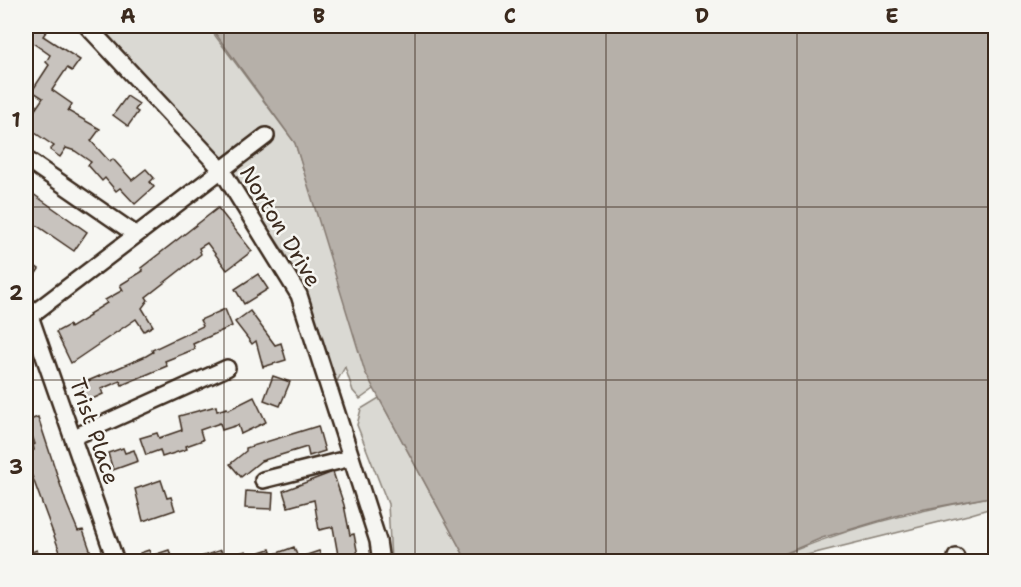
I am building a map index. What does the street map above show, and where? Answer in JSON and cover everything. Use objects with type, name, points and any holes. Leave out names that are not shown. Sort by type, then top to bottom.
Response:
[{"type":"street","name":"Norton Drive","points":[[87,26],[221,169],[299,295],[378,542],[381,561]]},
{"type":"street","points":[[28,318],[266,136]]},
{"type":"street","points":[[26,159],[135,234]]},
{"type":"street","name":"Trist Place","points":[[28,318],[74,437],[116,561]]},
{"type":"street","points":[[74,437],[227,368]]},
{"type":"street","points":[[263,480],[351,458]]},
{"type":"shaded area","points":[[100,26],[208,26],[295,143],[374,389],[360,399],[353,391],[345,367],[336,383],[310,303],[284,252],[232,174],[232,168],[268,141],[262,128],[222,158]]},
{"type":"shaded area","points":[[210,26],[995,26],[995,496],[909,512],[822,538],[767,561],[467,561],[365,372],[295,143]]},
{"type":"shaded area","points":[[379,398],[467,561],[391,561],[388,504],[357,425],[361,409]]},
{"type":"shaded area","points":[[995,496],[995,507],[968,515],[799,557],[792,561],[767,562],[852,530],[936,508]]},
{"type":"building","points":[[26,26],[50,26],[43,36],[80,60],[72,71],[67,68],[52,90],[72,104],[68,111],[100,129],[91,141],[110,162],[113,159],[132,180],[146,169],[154,178],[150,182],[154,187],[135,204],[120,188],[116,191],[105,178],[102,181],[88,165],[91,162],[75,151],[66,148],[60,157],[50,150],[54,146],[35,133],[33,136],[26,131],[26,123],[43,98],[32,91],[49,65],[46,62],[50,55],[26,38]]},
{"type":"building","points":[[127,96],[139,104],[135,110],[138,112],[128,126],[113,115]]},
{"type":"building","points":[[26,189],[87,232],[74,251],[26,218]]},
{"type":"building","points":[[218,208],[252,251],[227,270],[207,243],[199,248],[201,254],[146,297],[148,300],[142,308],[153,326],[144,331],[136,319],[71,363],[56,332],[69,325],[70,328],[107,303],[105,300],[123,290],[120,285],[143,271],[141,268]]},
{"type":"building","points":[[26,260],[39,269],[33,278],[26,273]]},
{"type":"building","points":[[258,274],[268,289],[244,304],[235,289]]},
{"type":"building","points":[[225,309],[232,326],[193,344],[195,349],[165,361],[167,366],[122,385],[120,381],[101,389],[103,394],[88,401],[81,384],[146,356],[153,352],[152,350],[203,326],[200,320]]},
{"type":"building","points":[[250,311],[275,345],[281,343],[286,360],[263,367],[256,341],[252,344],[235,322]]},
{"type":"building","points":[[273,376],[290,382],[280,406],[264,400]]},
{"type":"building","points":[[254,397],[266,422],[241,434],[238,425],[222,430],[220,423],[200,430],[203,440],[186,446],[187,449],[162,457],[160,450],[146,455],[140,438],[157,433],[159,438],[182,430],[179,416],[216,406],[217,411],[227,408],[228,410]]},
{"type":"building","points":[[38,417],[66,502],[78,531],[83,530],[94,561],[26,561],[26,554],[37,550],[40,560],[60,552],[32,476],[29,477],[26,467],[26,453],[34,450],[33,445],[35,444],[27,421]]},
{"type":"building","points":[[318,426],[325,451],[309,456],[307,447],[261,461],[241,477],[230,464],[246,451],[246,448]]},
{"type":"building","points":[[123,448],[125,453],[134,450],[138,461],[113,470],[108,453]]},
{"type":"building","points":[[333,472],[344,505],[350,535],[354,534],[359,561],[339,561],[333,527],[319,530],[314,500],[288,507],[283,491]]},
{"type":"building","points":[[161,480],[167,498],[171,497],[175,510],[143,521],[135,489]]},
{"type":"building","points":[[246,491],[273,493],[272,509],[245,508]]},
{"type":"building","points":[[294,547],[298,558],[319,551],[323,561],[192,560],[221,550],[223,558],[246,551],[248,556],[270,549],[272,555]]},
{"type":"building","points":[[149,550],[151,556],[169,550],[173,561],[139,561],[142,559],[140,553]]}]
